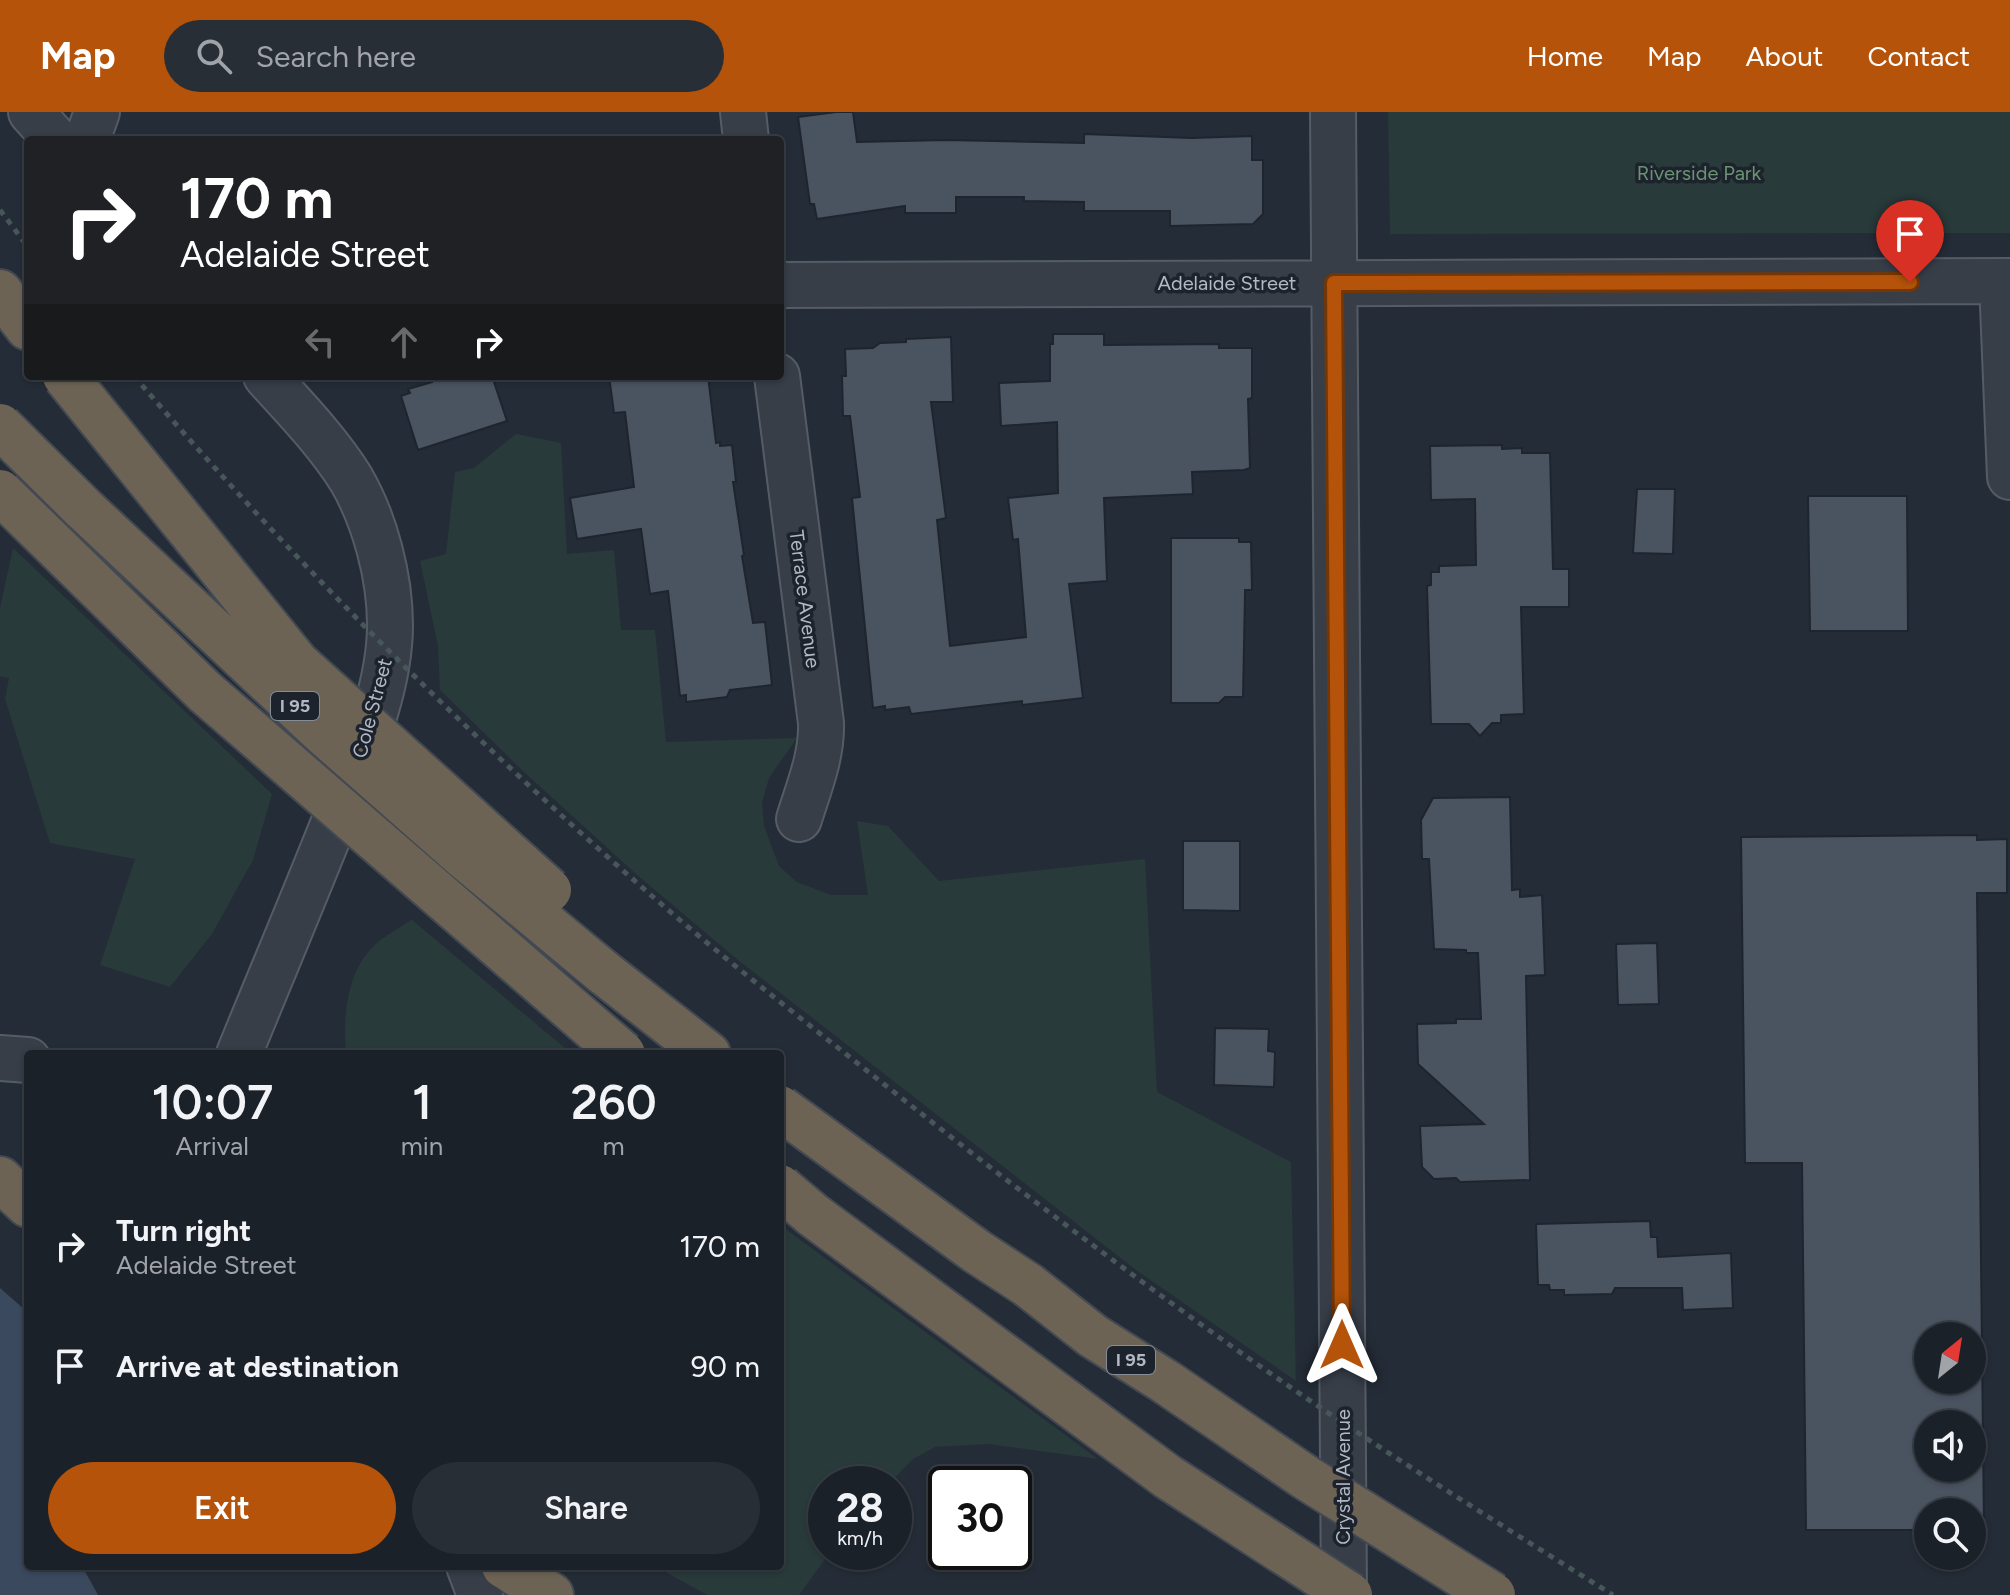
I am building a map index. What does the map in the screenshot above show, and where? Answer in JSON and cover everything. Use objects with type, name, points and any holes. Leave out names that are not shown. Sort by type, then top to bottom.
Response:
[{"type":"highway","points":[[0,292],[24,323]]},
{"type":"highway","points":[[68,380],[297,663],[554,894],[603,972]]},
{"type":"highway","name":"I 95","points":[[0,426],[320,730],[462,855],[703,1050]]},
{"type":"highway","points":[[0,492],[205,692],[618,1050]]},
{"type":"highway","name":"I 95","points":[[784,1111],[976,1251],[1028,1285],[1093,1336],[1342,1501],[1493,1595]]},
{"type":"highway","points":[[0,1179],[24,1201]]},
{"type":"highway","points":[[784,1190],[1168,1477],[1347,1595]]},
{"type":"highway","points":[[510,1570],[551,1595]]},
{"type":"street","points":[[31,112],[52,136]]},
{"type":"street","points":[[88,136],[97,112]]},
{"type":"street","points":[[743,112],[746,136]]},
{"type":"street","name":"Crystal Avenue","points":[[1333,112],[1347,1595]]},
{"type":"street","points":[[2006,281],[2010,477]]},
{"type":"street","name":"Adelaide Street","points":[[784,285],[2006,281]]},
{"type":"street","name":"Cole Street","points":[[241,1050],[364,743],[381,685],[390,628],[379,553],[351,479],[270,380]]},
{"type":"street","name":"Terrace Avenue","points":[[778,380],[821,723],[817,760],[799,819]]},
{"type":"street","points":[[0,1058],[24,1060]]},
{"type":"street","points":[[471,1570],[480,1595]]},
{"type":"path","points":[[0,210],[24,242]]},
{"type":"path","points":[[138,380],[267,524],[473,732],[600,851],[735,966],[990,1167],[1169,1302],[1368,1439],[1613,1595]]},
{"type":"green space","name":"Riverside Park","points":[[1388,112],[2010,112],[2010,233],[1390,234]]},
{"type":"green space","points":[[516,434],[561,443],[567,554],[614,550],[621,630],[655,630],[666,742],[797,738],[769,778],[762,803],[764,826],[779,866],[797,882],[831,895],[868,895],[857,821],[888,826],[939,881],[1145,859],[1157,1092],[1291,1162],[1296,1381],[1136,1270],[738,960],[636,874],[440,690],[438,646],[420,561],[446,554],[455,472],[474,468]]},
{"type":"green space","points":[[13,548],[272,794],[253,860],[212,934],[170,987],[100,965],[135,859],[50,843],[5,699],[9,678],[0,676],[0,608]]},
{"type":"green space","points":[[412,920],[567,1050],[346,1050],[346,1013],[351,986],[362,961],[384,938]]},
{"type":"green space","points":[[784,1228],[1098,1459],[988,1444],[935,1447],[906,1466],[808,1466],[808,1570],[817,1570],[799,1595],[707,1595],[662,1570],[784,1570]]},
{"type":"water","points":[[0,1288],[24,1309],[24,1570],[84,1570],[98,1595],[0,1595]]},
{"type":"building","points":[[853,112],[857,142],[1084,143],[1084,134],[1192,138],[1252,136],[1252,160],[1263,160],[1263,214],[1253,224],[1170,226],[1170,211],[1084,211],[1084,202],[1024,201],[1024,197],[956,197],[956,213],[905,213],[905,206],[817,219],[814,204],[810,204],[798,117]]},
{"type":"building","points":[[1053,334],[1104,334],[1104,345],[1219,344],[1219,348],[1252,348],[1252,398],[1248,399],[1250,468],[1192,472],[1193,494],[1104,498],[1107,581],[1069,584],[1083,698],[1022,705],[1022,701],[911,714],[909,707],[873,708],[852,498],[860,497],[850,416],[843,416],[845,349],[873,348],[880,343],[906,342],[906,339],[951,337],[953,402],[931,402],[946,518],[937,520],[950,646],[1026,637],[1018,539],[1013,540],[1008,498],[1058,493],[1057,422],[1001,426],[999,383],[1050,381]]},
{"type":"building","points":[[493,380],[507,421],[418,450],[401,396],[410,393],[408,389],[432,382]]},
{"type":"building","points":[[610,380],[708,380],[716,443],[720,442],[720,446],[732,445],[736,482],[733,482],[753,623],[765,622],[772,685],[730,690],[727,697],[686,702],[686,695],[680,696],[668,591],[650,594],[641,529],[577,539],[570,498],[634,487],[625,412],[614,413]]},
{"type":"building","points":[[1502,445],[1502,449],[1522,448],[1522,453],[1550,453],[1553,569],[1569,569],[1569,607],[1521,607],[1524,714],[1501,715],[1501,723],[1492,723],[1480,736],[1469,724],[1431,724],[1427,586],[1431,585],[1431,572],[1439,572],[1439,566],[1476,565],[1475,499],[1431,500],[1430,446]]},
{"type":"building","points":[[1637,489],[1675,489],[1673,554],[1633,553]]},
{"type":"building","points":[[1808,496],[1907,496],[1908,631],[1810,631]]},
{"type":"building","points":[[1171,538],[1239,538],[1239,542],[1251,542],[1252,590],[1245,590],[1243,697],[1225,697],[1219,703],[1171,703]]},
{"type":"building","points":[[1510,797],[1512,890],[1520,889],[1520,897],[1542,895],[1545,975],[1526,976],[1530,1180],[1460,1182],[1456,1178],[1434,1179],[1422,1167],[1420,1126],[1484,1124],[1418,1064],[1417,1024],[1481,1019],[1478,953],[1434,949],[1429,859],[1422,859],[1421,820],[1433,798]]},
{"type":"building","points":[[1977,835],[1977,840],[2007,839],[2007,893],[1977,893],[1982,1322],[1914,1322],[1914,1394],[1983,1394],[1983,1410],[1914,1410],[1914,1482],[1983,1482],[1984,1498],[1914,1498],[1914,1530],[1806,1530],[1802,1163],[1745,1163],[1741,837]]},
{"type":"building","points":[[1183,841],[1240,841],[1240,911],[1183,910]]},
{"type":"building","points":[[1657,943],[1659,1004],[1618,1005],[1616,944]]},
{"type":"building","points":[[1215,1028],[1269,1029],[1268,1051],[1275,1052],[1274,1087],[1214,1085]]},
{"type":"building","points":[[1650,1221],[1651,1237],[1657,1237],[1658,1257],[1731,1253],[1733,1308],[1683,1310],[1682,1288],[1615,1288],[1612,1294],[1564,1295],[1564,1290],[1550,1290],[1549,1285],[1538,1285],[1536,1224]]},
{"type":"route","points":[[1342,1345],[1334,283],[1910,282]]}]
